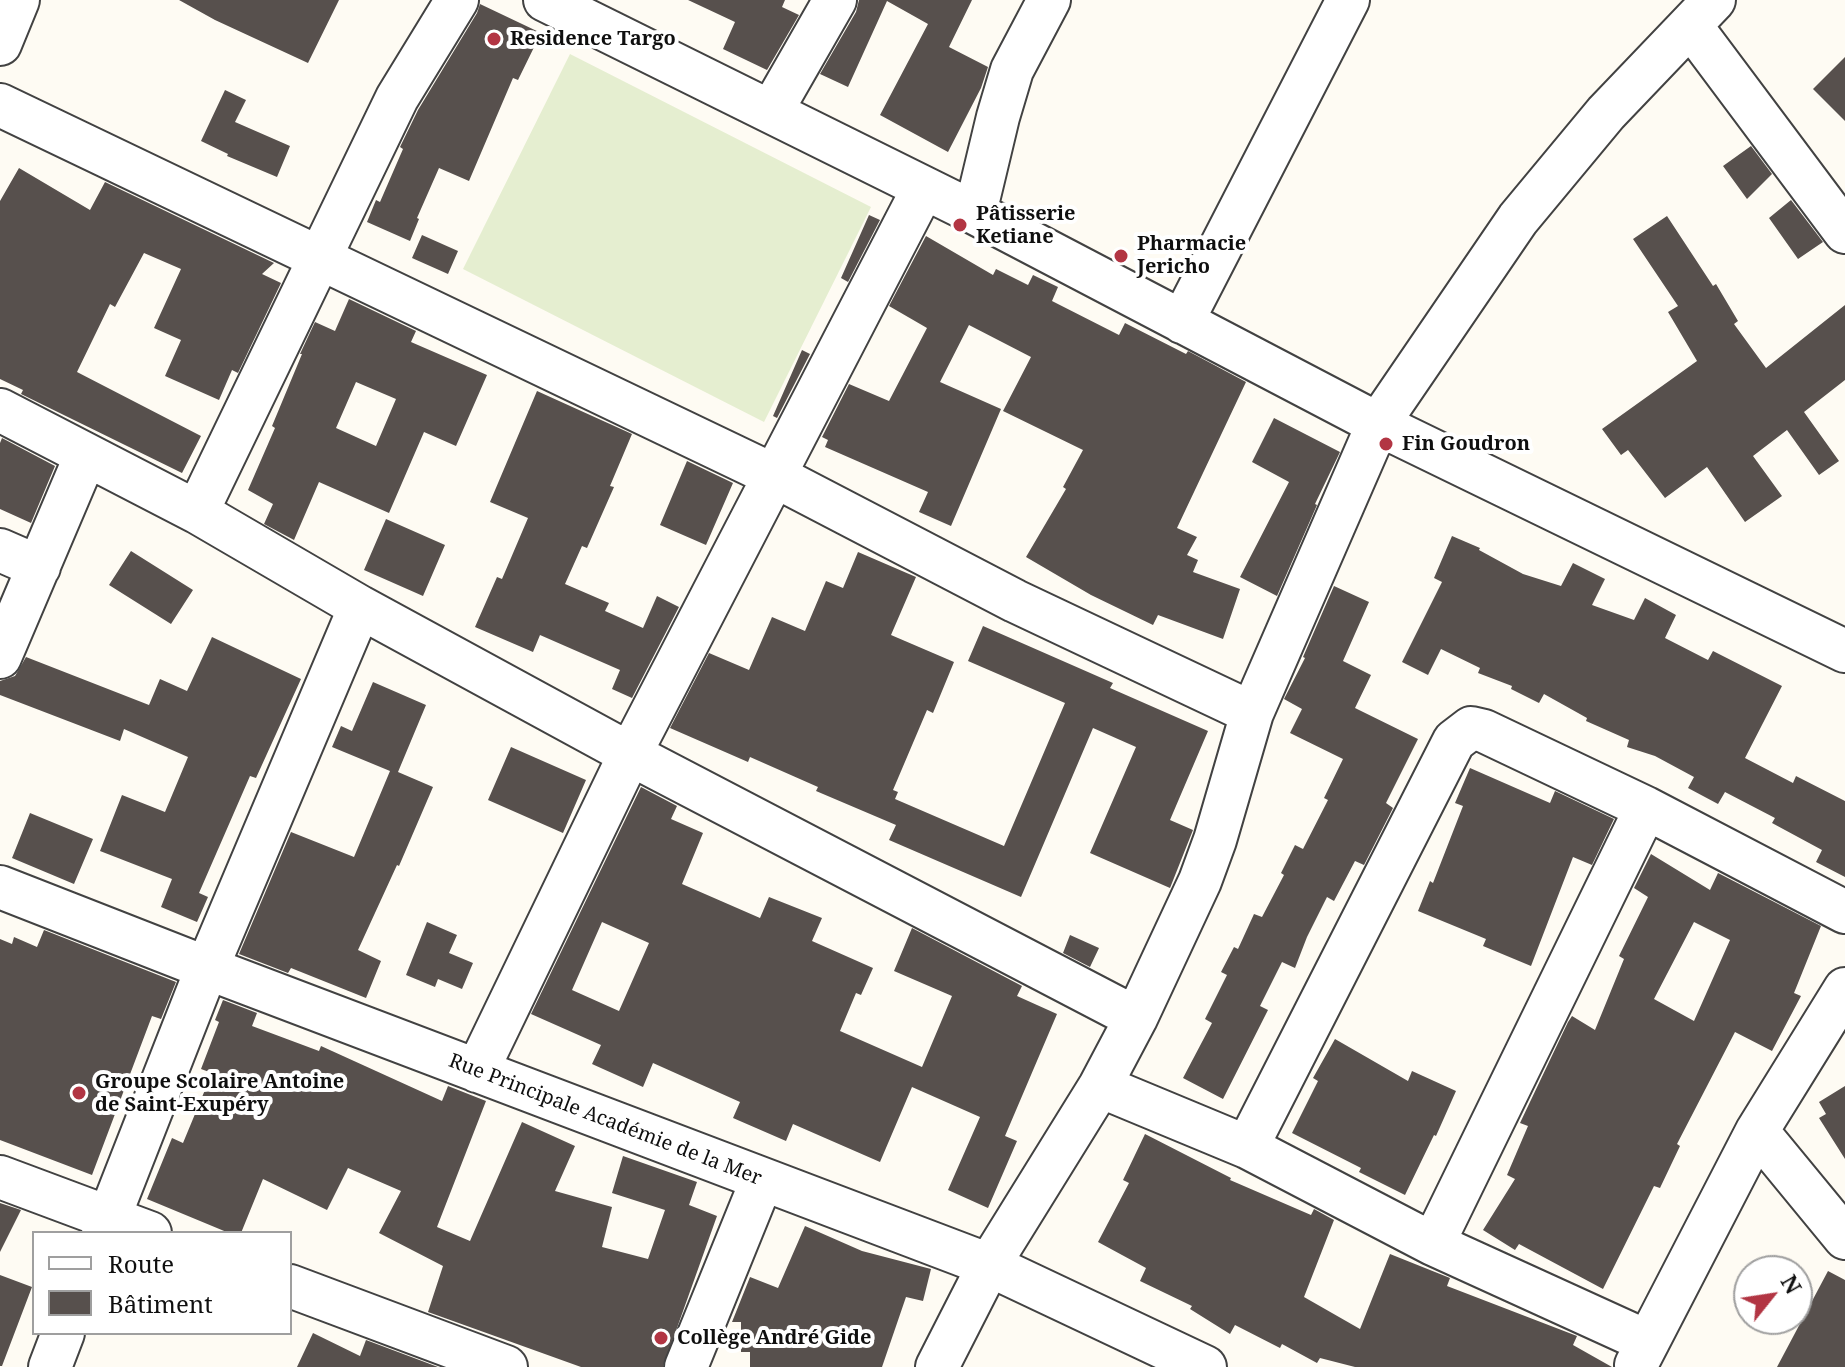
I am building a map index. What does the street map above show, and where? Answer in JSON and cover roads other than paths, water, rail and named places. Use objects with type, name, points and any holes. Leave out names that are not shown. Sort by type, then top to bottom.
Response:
[{"type":"street","points":[[0,44],[18,0]]},
{"type":"street","points":[[197,512],[397,98],[457,0]]},
{"type":"street","points":[[545,0],[975,213],[1378,424],[1845,651]]},
{"type":"street","points":[[772,110],[835,0]]},
{"type":"street","points":[[975,213],[1012,70],[1049,0]]},
{"type":"street","points":[[1182,322],[1348,0]]},
{"type":"street","points":[[937,1367],[989,1265],[1100,1086],[1136,1018],[1200,881],[1252,713],[1378,424],[1518,219],[1606,113],[1702,13],[1845,232]]},
{"type":"street","points":[[0,105],[775,476],[1015,601],[1252,713]]},
{"type":"street","points":[[477,1071],[630,754],[923,189]]},
{"type":"street","points":[[0,410],[197,512],[360,607],[630,754],[1136,1018]]},
{"type":"street","points":[[0,657],[86,455]]},
{"type":"street","points":[[0,550],[39,567]]},
{"type":"street","points":[[106,1225],[207,968],[360,607]]},
{"type":"street","points":[[1247,1147],[1454,741],[1471,728],[1484,731],[1646,808],[1845,912]]},
{"type":"street","points":[[1433,1244],[1646,808]]},
{"type":"street","name":"Rue Principale Académie de la Mer","points":[[0,887],[989,1265],[1137,1352],[1205,1367]]},
{"type":"street","points":[[1100,1086],[1247,1147],[1642,1354],[1757,1131],[1845,989]]},
{"type":"street","points":[[1757,1131],[1845,1238]]},
{"type":"street","points":[[0,1177],[106,1225],[139,1231]]},
{"type":"street","points":[[686,1367],[762,1180]]},
{"type":"street","points":[[292,1287],[506,1367]]},
{"type":"street","points":[[50,1367],[62,1335]]},
{"type":"place","name":"Residence Targo","points":[[494,39]]},
{"type":"place","name":"Pâtisserie Ketiane","points":[[960,225]]},
{"type":"place","name":"Pharmacie Jericho","points":[[1121,256]]},
{"type":"place","name":"Fin Goudron","points":[[1386,444]]},
{"type":"place","name":"Groupe Scolaire Antoine de Saint-Exupéry","points":[[79,1093]]},
{"type":"place","name":"Collège André Gide","points":[[661,1338]]}]
